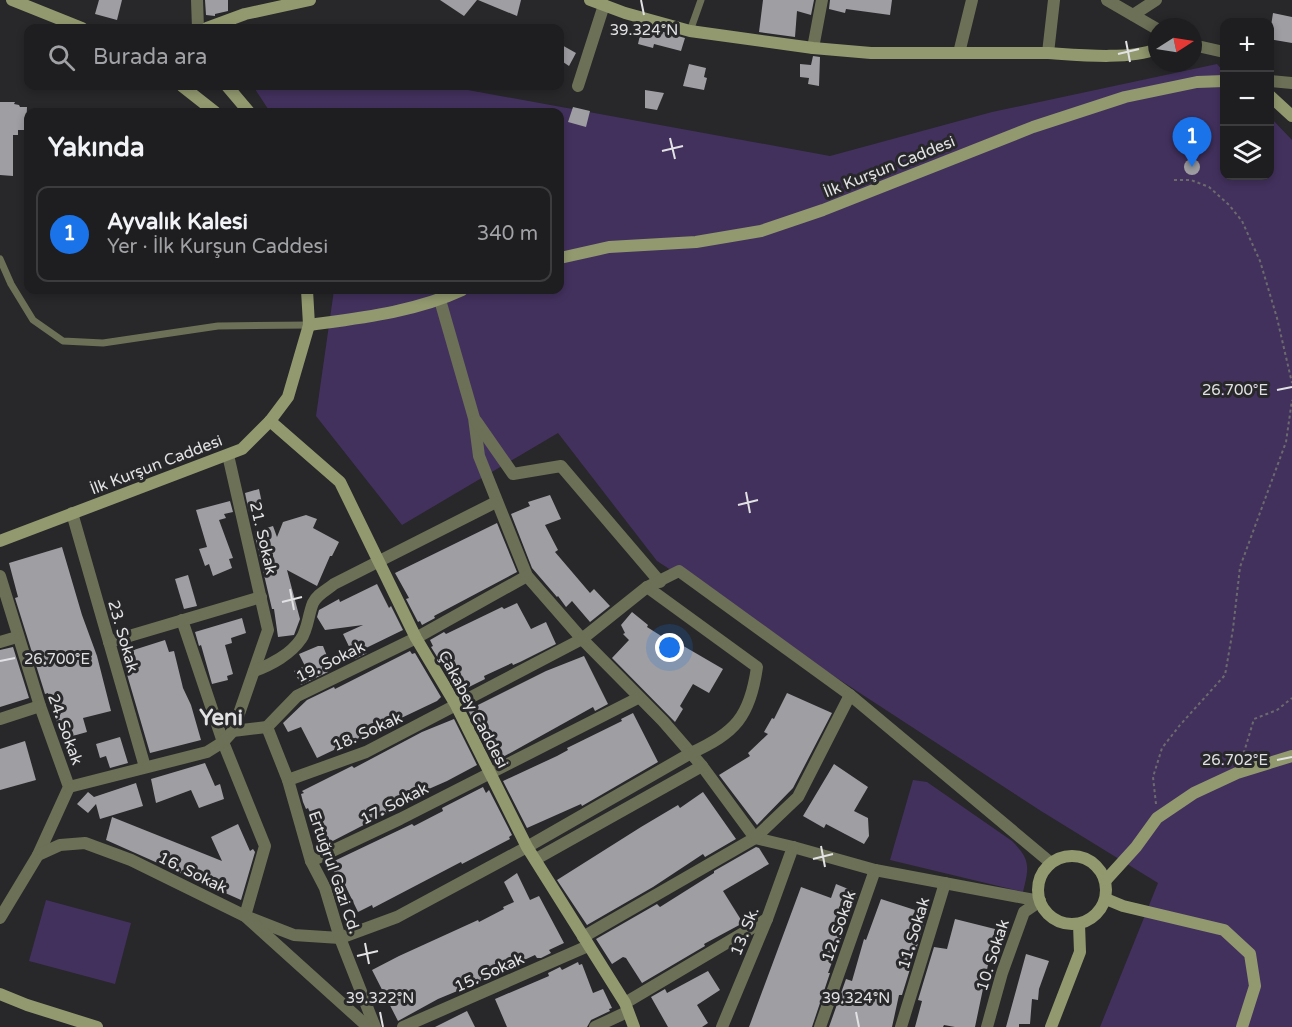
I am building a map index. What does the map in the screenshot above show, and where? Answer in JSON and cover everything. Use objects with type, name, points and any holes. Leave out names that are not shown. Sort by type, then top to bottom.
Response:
[{"type":"street","points":[[12,0],[72,24]]},
{"type":"street","points":[[197,0],[198,24]]},
{"type":"street","points":[[218,24],[245,14],[310,0]]},
{"type":"street","points":[[590,0],[690,31],[813,48],[871,53],[1076,55],[1148,52]]},
{"type":"street","points":[[813,48],[822,0]]},
{"type":"street","points":[[959,53],[972,0]]},
{"type":"street","points":[[1048,53],[1054,0]]},
{"type":"street","points":[[1107,0],[1148,24]]},
{"type":"street","points":[[1133,15],[1156,0]]},
{"type":"street","points":[[578,86],[604,5]]},
{"type":"street","points":[[1202,47],[1220,51]]},
{"type":"street","name":"İlk Kurşun Caddesi","points":[[564,257],[609,247],[696,242],[761,231],[823,210],[1033,127],[1104,103],[1197,82],[1220,81]]},
{"type":"street","points":[[1274,81],[1292,83]]},
{"type":"street","points":[[187,90],[210,108]]},
{"type":"street","points":[[230,90],[246,108]]},
{"type":"street","points":[[1274,100],[1292,116]]},
{"type":"street","name":"İlk Kurşun Caddesi","points":[[0,541],[242,449],[270,421],[288,397],[309,325],[307,294]]},
{"type":"street","points":[[309,325],[368,316],[440,300],[453,294]]},
{"type":"street","points":[[440,300],[474,418],[479,456],[527,576],[582,639],[663,721],[691,753],[755,838],[875,870],[1040,901]]},
{"type":"street","points":[[474,418],[513,474],[561,466],[660,582]]},
{"type":"street","name":"Çakabey Caddesi","points":[[270,421],[340,482],[416,638],[456,705],[527,847],[626,1008],[634,1027]]},
{"type":"street","name":"21. Sokak","points":[[228,455],[268,630],[233,731]]},
{"type":"street","points":[[254,671],[273,663],[301,639],[313,603],[318,596],[334,584],[380,563],[496,502]]},
{"type":"street","name":"23. Sokak","points":[[72,513],[145,767]]},
{"type":"street","name":"18. Sokak","points":[[288,780],[366,752],[582,639],[646,587],[679,571],[849,695]]},
{"type":"street","name":"24. Sokak","points":[[0,576],[17,637],[69,787],[38,855]]},
{"type":"street","name":"19. Sokak","points":[[267,727],[297,696],[416,638],[527,576]]},
{"type":"street","points":[[182,620],[223,742],[266,846],[245,916],[294,936],[340,938],[397,917],[527,847],[691,753],[715,742],[739,722],[754,689],[757,667],[646,587]]},
{"type":"street","points":[[109,642],[261,597]]},
{"type":"street","points":[[0,642],[17,637]]},
{"type":"street","points":[[849,695],[1051,863]]},
{"type":"street","name":"15. Sokak","points":[[403,1027],[586,942],[755,838],[798,798],[849,695]]},
{"type":"street","name":"17. Sokak","points":[[311,861],[400,819],[638,698]]},
{"type":"street","points":[[0,719],[40,706]]},
{"type":"street","points":[[69,787],[207,752],[223,742],[233,731],[267,727]]},
{"type":"street","name":"Ertuğrul Gazi Cd.","points":[[267,727],[288,780],[311,861],[325,888],[340,938],[375,1027]]},
{"type":"street","points":[[1106,880],[1136,847],[1157,818],[1194,793],[1237,773],[1292,756]]},
{"type":"street","points":[[536,859],[702,766]]},
{"type":"street","name":"16. Sokak","points":[[38,855],[60,845],[85,843],[131,860],[245,916],[368,1027]]},
{"type":"street","name":"13. Sk.","points":[[722,1027],[767,920],[793,847]]},
{"type":"street","points":[[0,918],[38,855]]},
{"type":"street","points":[[1072,855],[1093,862],[1101,870],[1106,880],[1106,899],[1096,915],[1079,924],[1070,924],[1051,917],[1040,901],[1039,880],[1051,863],[1060,857],[1072,855]]},
{"type":"street","name":"12. Sokak","points":[[820,1027],[875,870]]},
{"type":"street","name":"11. Sokak","points":[[902,1027],[945,884]]},
{"type":"street","points":[[1106,899],[1123,906],[1224,930],[1250,954],[1255,986],[1242,1027]]},
{"type":"street","name":"10. Sokak","points":[[987,1027],[1002,973],[1024,912],[1040,901]]},
{"type":"street","points":[[595,1027],[767,920]]},
{"type":"street","points":[[1051,1027],[1080,952],[1079,924]]},
{"type":"street","points":[[0,994],[97,1027]]},
{"type":"lane","points":[[690,31],[701,0]]},
{"type":"lane","points":[[0,259],[11,284],[33,320],[63,341],[103,343],[218,326],[309,325]]},
{"type":"path","points":[[1174,180],[1191,180],[1209,187],[1229,205],[1242,221],[1260,261],[1277,318],[1292,382]]},
{"type":"path","points":[[1157,818],[1153,777],[1162,748],[1224,675],[1240,567],[1286,442],[1292,400]]},
{"type":"path","points":[[1237,773],[1254,719],[1277,710],[1292,698]]},
{"type":"shaded area","points":[[1217,64],[1220,67],[1220,180],[1274,180],[1274,121],[1292,140],[1292,1027],[1100,1027],[1158,883],[1041,811],[657,561],[558,433],[402,525],[316,416],[333,294],[564,294],[564,108],[267,108],[256,90],[468,90],[830,156],[992,112],[1180,72],[1202,72],[1202,67]]},
{"type":"shaded area","points":[[913,780],[927,782],[1012,841],[1023,853],[1027,864],[1023,892],[890,860]]},
{"type":"shaded area","points":[[46,900],[131,923],[115,984],[29,961]]},
{"type":"building","points":[[99,0],[122,0],[117,20],[95,14]]},
{"type":"building","points":[[205,0],[228,0],[228,11],[215,14],[215,16],[206,15]]},
{"type":"building","points":[[440,0],[477,0],[464,16]]},
{"type":"building","points":[[478,0],[521,0],[517,16]]},
{"type":"building","points":[[763,0],[814,0],[811,15],[797,11],[795,37],[759,32]]},
{"type":"building","points":[[830,0],[892,0],[890,15],[846,9],[845,13],[829,9]]},
{"type":"building","points":[[1273,13],[1292,17],[1292,43],[1274,40]]},
{"type":"building","points":[[642,26],[685,38],[681,51],[654,44],[653,48],[638,44]]},
{"type":"building","points":[[564,46],[576,53],[569,66],[564,63]]},
{"type":"building","points":[[813,56],[820,57],[819,86],[808,84],[809,78],[800,77],[800,64],[811,65]]},
{"type":"building","points":[[689,64],[706,68],[704,77],[707,78],[704,90],[683,86]]},
{"type":"building","points":[[645,90],[664,93],[657,110],[645,108]]},
{"type":"building","points":[[0,102],[15,102],[14,104],[20,107],[27,107],[24,108],[24,130],[18,130],[18,135],[13,135],[13,176],[0,175]]},
{"type":"building","points":[[573,107],[590,111],[586,127],[568,122]]},
{"type":"building","points":[[1189,159],[1195,159],[1200,167],[1198,173],[1189,175],[1184,170],[1184,164]]},
{"type":"building","points":[[259,489],[263,508],[249,512],[245,493]]},
{"type":"building","points":[[550,495],[561,519],[545,525],[558,550],[555,552],[590,593],[594,589],[610,606],[590,622],[572,601],[566,607],[532,568],[511,514],[530,506],[528,502]]},
{"type":"building","points":[[230,501],[233,512],[224,514],[226,518],[219,520],[233,558],[229,559],[232,568],[213,576],[209,564],[205,566],[199,549],[207,547],[196,510]]},
{"type":"building","points":[[306,515],[317,519],[313,528],[339,542],[317,586],[287,570],[300,619],[294,635],[278,637],[274,609],[272,609],[254,532],[273,526],[277,537],[283,522]]},
{"type":"building","points":[[497,523],[517,572],[434,616],[435,618],[422,625],[420,621],[418,622],[406,599],[409,598],[395,573]]},
{"type":"building","points":[[62,547],[97,656],[111,711],[83,718],[87,732],[62,739],[48,693],[45,694],[15,598],[18,597],[9,563]]},
{"type":"building","points":[[188,575],[197,606],[184,609],[175,579]]},
{"type":"building","points":[[377,584],[403,630],[366,648],[367,653],[355,659],[343,634],[363,625],[325,630],[317,617],[319,610],[339,599],[340,602]]},
{"type":"building","points":[[517,603],[531,629],[546,622],[556,644],[520,662],[513,665],[512,663],[484,676],[485,679],[459,692],[431,647],[433,646],[430,640],[502,607],[504,609]]},
{"type":"building","points":[[632,612],[648,625],[647,627],[666,639],[668,637],[723,669],[709,693],[693,684],[680,706],[683,709],[675,722],[612,658],[629,640],[623,634],[625,633],[621,625]]},
{"type":"building","points":[[242,618],[246,633],[231,638],[232,643],[225,645],[233,674],[227,676],[228,680],[212,684],[195,632]]},
{"type":"building","points":[[165,640],[169,652],[174,651],[183,688],[191,705],[201,740],[150,753],[121,654]]},
{"type":"building","points":[[323,646],[327,656],[322,658],[328,672],[301,685],[294,671],[305,666],[299,654]]},
{"type":"building","points":[[13,647],[29,698],[0,707],[0,650]]},
{"type":"building","points":[[410,651],[412,654],[415,653],[441,697],[437,701],[317,758],[301,727],[288,732],[283,723],[307,700],[334,687],[335,689]]},
{"type":"building","points":[[584,656],[608,704],[595,711],[593,707],[494,762],[468,710],[546,671]]},
{"type":"building","points":[[787,693],[832,713],[793,788],[757,825],[719,775],[750,756],[748,753],[768,734],[764,732],[772,718],[774,719]]},
{"type":"building","points":[[633,713],[658,762],[582,806],[581,804],[527,828],[503,781],[557,756],[568,750],[567,748],[622,721],[621,719]]},
{"type":"building","points":[[454,719],[477,765],[415,795],[416,798],[325,845],[303,802],[301,794],[304,793],[302,791],[352,766],[354,768],[422,732]]},
{"type":"building","points":[[120,737],[128,763],[110,768],[106,756],[100,758],[96,744]]},
{"type":"building","points":[[25,741],[36,780],[0,790],[0,749]]},
{"type":"building","points":[[205,763],[215,786],[220,784],[224,799],[199,808],[191,790],[156,803],[151,779]]},
{"type":"building","points":[[834,764],[868,787],[854,811],[868,818],[869,836],[864,844],[826,824],[824,828],[803,816]]},
{"type":"building","points":[[136,783],[143,806],[100,819],[96,804],[88,813],[77,804],[88,792],[94,797]]},
{"type":"building","points":[[483,787],[486,793],[489,790],[512,835],[510,839],[373,908],[372,905],[358,912],[344,883],[340,885],[330,863],[412,824],[414,826],[443,811],[442,808]]},
{"type":"building","points":[[703,792],[736,839],[705,857],[703,854],[653,887],[587,925],[557,880],[641,827],[678,805],[680,808]]},
{"type":"building","points":[[112,817],[222,861],[211,837],[238,824],[250,851],[253,849],[255,852],[241,900],[106,840]]},
{"type":"building","points":[[756,847],[769,864],[723,891],[743,923],[704,944],[705,946],[642,983],[626,958],[623,957],[612,964],[596,939],[657,904],[660,907],[714,871]]},
{"type":"building","points":[[517,873],[530,900],[539,896],[564,943],[549,950],[551,953],[541,958],[535,955],[491,977],[438,999],[398,1021],[372,970],[504,909],[503,907],[514,902],[504,882]]},
{"type":"building","points":[[836,884],[858,893],[828,973],[830,973],[812,1027],[749,1027],[801,887],[831,898]]},
{"type":"building","points":[[881,899],[915,910],[916,908],[928,911],[902,995],[899,995],[892,1027],[829,1027],[846,979],[852,981],[864,939],[866,940]]},
{"type":"building","points":[[955,919],[999,930],[996,941],[993,941],[975,1027],[944,1025],[943,1027],[915,1027],[922,1001],[918,1000],[934,947],[947,949]]},
{"type":"building","points":[[1026,954],[1049,961],[1039,989],[1038,1000],[1032,999],[1030,1024],[1006,1027]]},
{"type":"building","points":[[578,962],[579,965],[582,964],[593,993],[603,989],[612,1008],[609,1009],[610,1011],[591,1020],[587,1027],[507,1027],[495,999],[549,976],[548,973],[560,967],[562,970]]},
{"type":"building","points":[[708,971],[720,990],[697,1005],[708,1023],[702,1027],[668,1027],[651,997],[665,989],[667,993]]},
{"type":"building","points":[[467,1011],[475,1027],[435,1027]]},
{"type":"place","name":"Ayvalık Kalesi","points":[[1192,167]]},
{"type":"district","name":"Yeni","points":[[221,717]]}]
